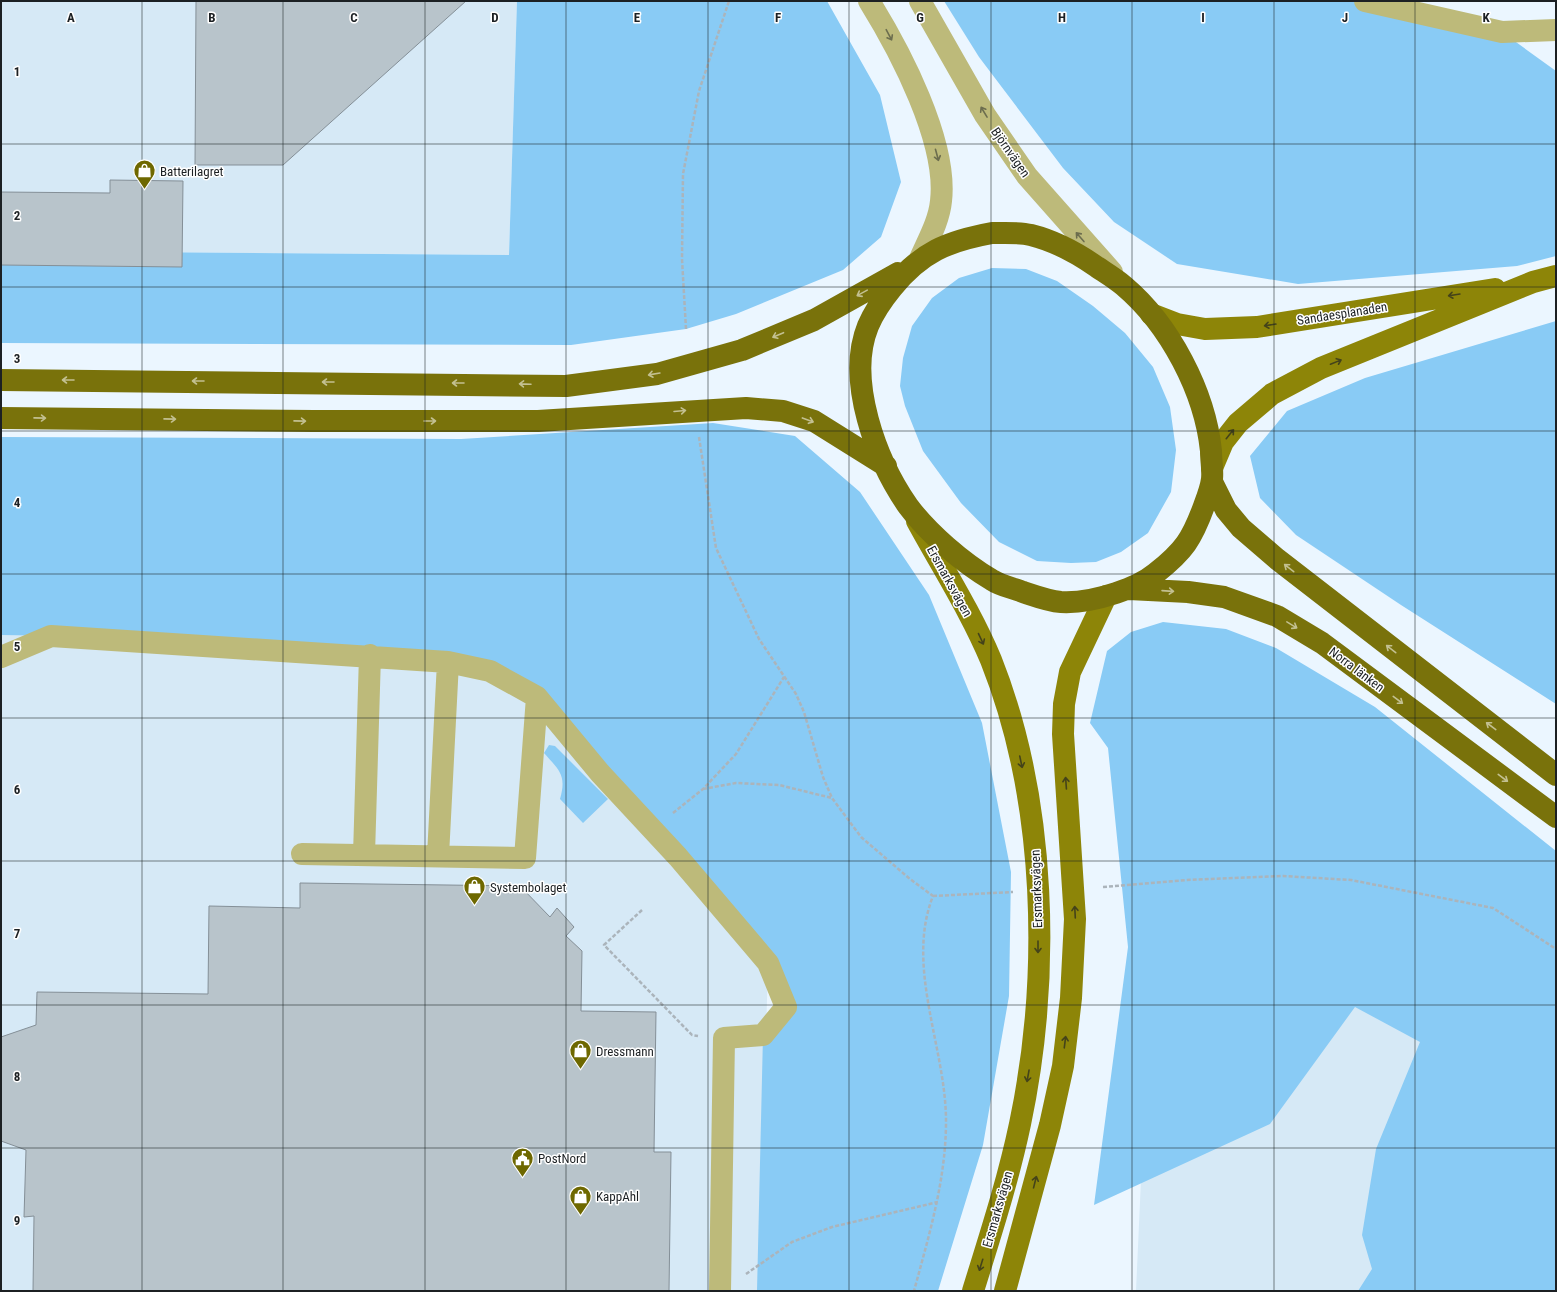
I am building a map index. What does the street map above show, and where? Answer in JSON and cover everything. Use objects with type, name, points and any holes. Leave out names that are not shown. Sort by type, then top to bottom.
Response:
[{"type":"highway","points":[[1,380],[566,386],[657,374],[742,350],[814,320],[937,249],[963,238],[992,232],[1029,234],[1054,242],[1081,256],[1125,286],[1151,314],[1174,345],[1193,381],[1208,427],[1212,475],[1226,510],[1241,528],[1277,559],[1556,775]]},
{"type":"highway","points":[[913,264],[883,298],[868,327],[862,356],[861,383],[868,422],[886,466],[909,506],[947,548],[993,581],[1041,598],[1058,602],[1077,602],[1106,596],[1129,588],[1148,579],[1180,552],[1194,532],[1212,475]]},
{"type":"highway","points":[[1,418],[314,421],[538,420],[746,408],[783,412],[814,421],[886,466]]},
{"type":"highway","name":"Norra länken","points":[[1129,588],[1188,592],[1224,598],[1277,616],[1322,643],[1556,817]]},
{"type":"main road","name":"Sandaesplanaden","points":[[1151,314],[1177,324],[1205,329],[1257,327],[1534,282],[1556,276]]},
{"type":"main road","name":"Sandaesplanaden","points":[[1212,475],[1223,442],[1238,423],[1272,394],[1321,368],[1534,282]]},
{"type":"main road","name":"Ersmarksvägen","points":[[909,506],[980,634],[991,661],[1016,738],[1027,790],[1035,848],[1038,922],[1038,985],[1034,1043],[1020,1124],[996,1215],[973,1291]]},
{"type":"main road","points":[[1005,1291],[1050,1125],[1063,1066],[1071,998],[1075,919],[1063,734],[1064,704],[1070,672],[1106,596]]},
{"type":"street","points":[[869,1],[905,66],[922,105],[939,158],[942,182],[941,202],[936,222],[913,264]]},
{"type":"street","name":"Björnvägen","points":[[920,1],[985,115],[1027,176],[1125,286]]},
{"type":"street","points":[[1365,1],[1502,32],[1556,30]]},
{"type":"street","points":[[1,657],[52,636],[370,656],[448,662],[490,671],[537,697],[600,773],[678,857],[768,963],[786,1007],[763,1035],[724,1038],[720,1291]]},
{"type":"street","points":[[364,855],[370,656]]},
{"type":"street","points":[[438,856],[448,662]]},
{"type":"street","points":[[302,854],[526,858],[537,697]]},
{"type":"path","points":[[686,329],[682,259],[683,174],[699,91],[728,1]]},
{"type":"path","points":[[699,436],[716,548],[759,638],[796,694],[804,712],[823,777],[832,798],[861,837],[910,879],[933,896],[1016,892]]},
{"type":"path","points":[[652,829],[702,789],[736,754],[784,677]]},
{"type":"path","points":[[702,789],[736,783],[779,785],[832,798]]},
{"type":"path","points":[[1103,887],[1187,880],[1282,876],[1351,880],[1493,908],[1556,949]]},
{"type":"path","points":[[914,1291],[938,1202],[945,1150],[945,1089],[925,987],[924,928],[933,896]]},
{"type":"path","points":[[642,910],[604,945],[692,1035],[724,1038]]},
{"type":"path","points":[[743,1277],[792,1242],[832,1227],[938,1202]]},
{"type":"shaded area","points":[[1,1],[517,1],[509,255],[1,251]]},
{"type":"shaded area","points":[[517,1],[827,1],[880,95],[901,182],[881,237],[843,270],[736,314],[686,329],[571,345],[1,343],[1,251],[509,255]]},
{"type":"shaded area","points":[[944,1],[1365,1],[1502,32],[1556,71],[1556,256],[1517,266],[1298,284],[1177,264],[1114,222],[1063,168],[979,57]]},
{"type":"shaded area","points":[[992,268],[1026,269],[1057,281],[1093,306],[1125,333],[1153,367],[1170,407],[1176,450],[1171,492],[1148,533],[1121,552],[1096,562],[1071,563],[1037,561],[999,542],[961,503],[923,451],[905,406],[900,386],[903,358],[912,326],[932,298],[959,278]]},
{"type":"shaded area","points":[[1556,321],[1556,704],[1401,605],[1296,535],[1260,498],[1250,456],[1287,411],[1365,378]]},
{"type":"shaded area","points":[[713,423],[795,436],[860,492],[929,595],[982,723],[1011,872],[1009,996],[983,1145],[938,1291],[757,1291],[763,1035],[786,1007],[768,963],[537,697],[490,671],[51,636],[1,635],[1,437],[461,439]]},
{"type":"shaded area","points":[[1163,622],[1226,629],[1276,648],[1375,707],[1556,851],[1556,1291],[1358,1291],[1372,1269],[1362,1235],[1376,1149],[1420,1042],[1355,1007],[1270,1124],[1094,1205],[1128,947],[1108,748],[1090,723],[1107,651],[1131,632]]},
{"type":"shaded area","points":[[1,635],[51,636],[448,662],[537,697],[768,963],[759,1291],[1,1291]]},
{"type":"shaded area","points":[[549,745],[555,746],[608,799],[583,823],[560,799],[563,784],[562,778],[558,769],[544,753]]},
{"type":"shaded area","points":[[1159,781],[1556,982],[1556,1291],[1136,1291]]},
{"type":"building","points":[[196,1],[466,1],[283,165],[195,165]]},
{"type":"building","points":[[110,180],[183,181],[182,267],[1,265],[1,192],[110,193]]},
{"type":"building","points":[[300,883],[520,886],[550,917],[557,908],[574,927],[566,936],[582,951],[581,1011],[656,1012],[654,1152],[671,1152],[669,1291],[33,1291],[34,1216],[24,1217],[26,1150],[1,1141],[1,1037],[36,1025],[37,992],[208,994],[209,906],[300,908]]},
{"type":"place","name":"Batterilagret","points":[[145,190]]},
{"type":"place","name":"Systembolaget","points":[[474,906]]},
{"type":"place","name":"Dressmann","points":[[581,1070]]},
{"type":"place","name":"PostNord","points":[[523,1178]]},
{"type":"place","name":"KappAhl","points":[[581,1216]]}]
